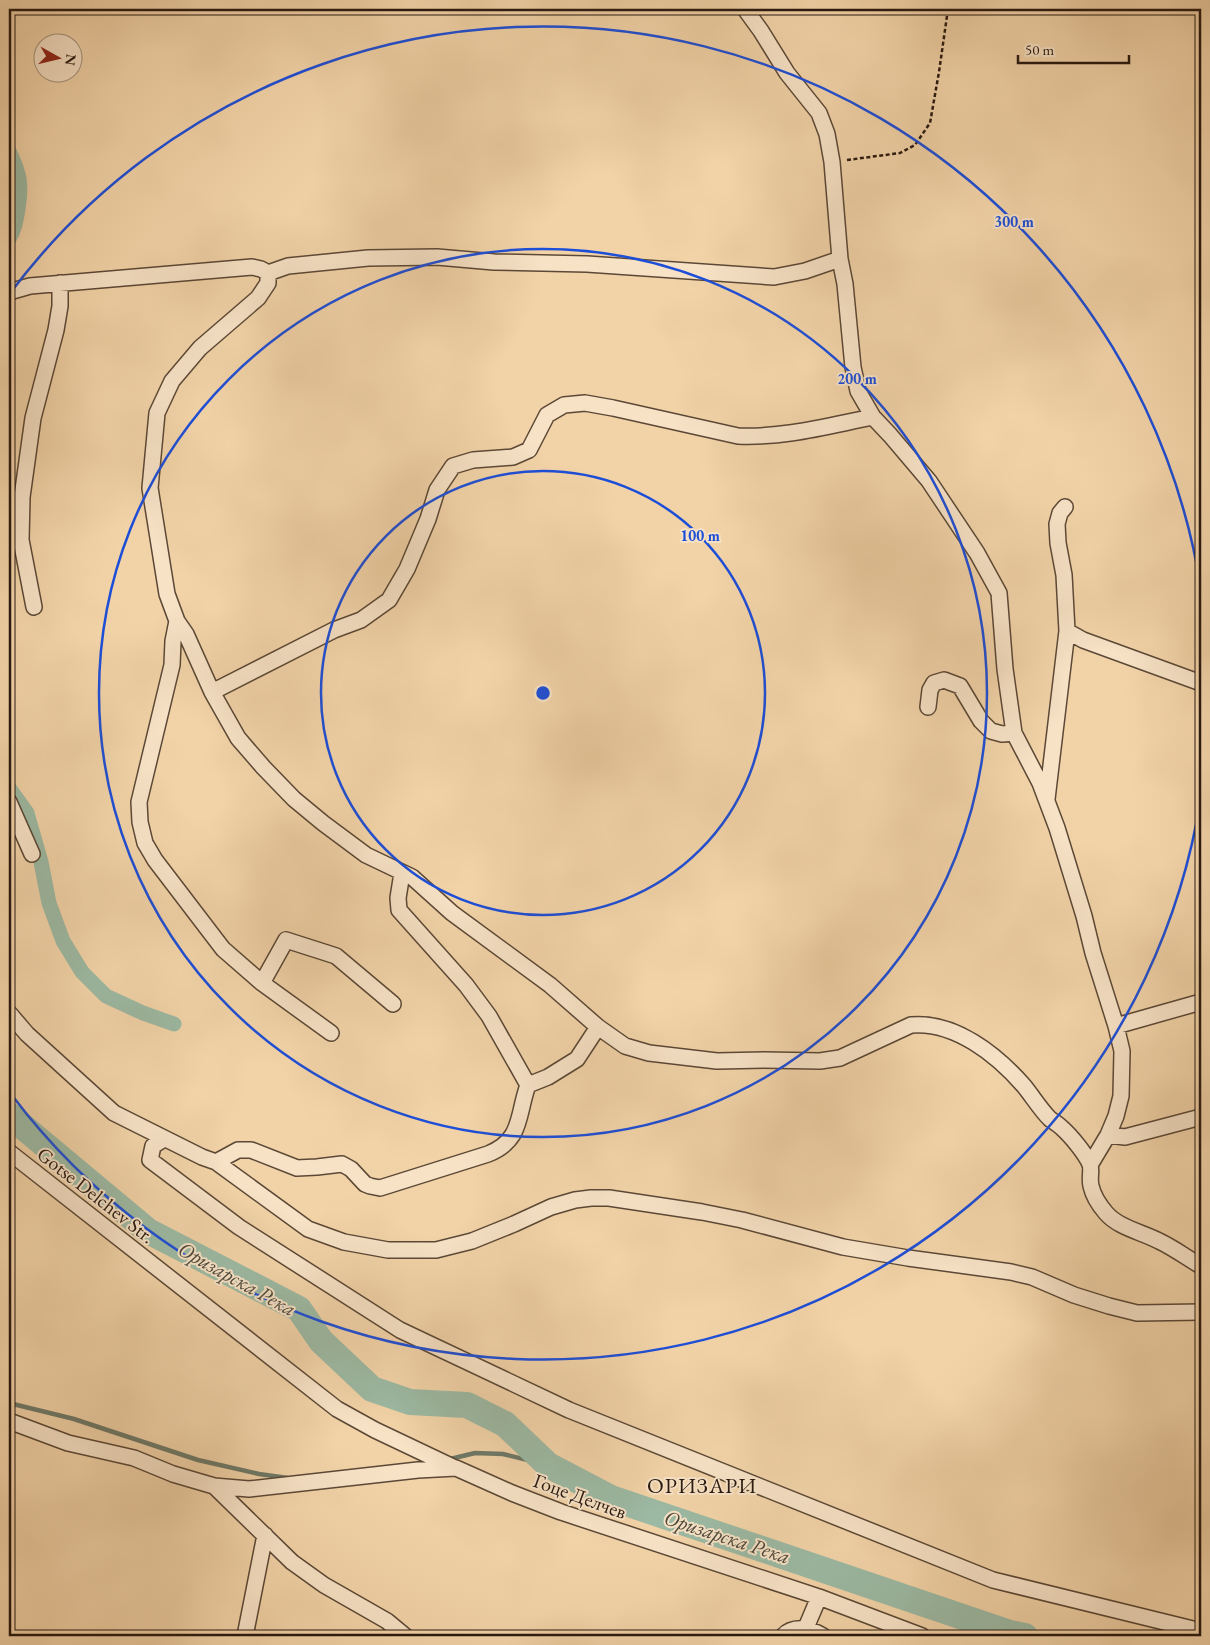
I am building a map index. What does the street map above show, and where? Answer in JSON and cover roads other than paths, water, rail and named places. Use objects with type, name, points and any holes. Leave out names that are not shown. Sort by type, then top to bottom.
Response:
[{"type":"street","points":[[745,9],[787,73],[819,113],[827,134],[832,162],[840,259],[845,284],[853,367],[858,391],[873,417],[929,481],[972,546],[999,593],[1005,669],[1014,733],[1040,783],[1066,853],[1122,1051],[1121,1096],[1116,1116],[1108,1136],[1090,1165]]},
{"type":"street","points":[[9,292],[30,286],[252,267],[268,273],[288,266],[368,258],[437,257],[494,262],[587,264],[774,277],[821,267],[840,259]]},
{"type":"street","points":[[268,273],[268,283],[258,298],[200,348],[172,381],[157,413],[150,488],[167,594],[177,620],[186,634],[212,692],[238,738],[263,767],[294,798],[323,823],[366,855],[412,877],[452,914],[550,985],[598,1027],[625,1046],[649,1053],[717,1061],[820,1061],[840,1058],[911,1025],[922,1024],[940,1028],[970,1041],[999,1061],[1025,1087],[1036,1104],[1051,1120],[1063,1128],[1075,1142],[1090,1165],[1091,1186],[1099,1204],[1107,1214],[1119,1223],[1159,1241],[1201,1266]]},
{"type":"street","points":[[34,607],[21,540],[22,497],[33,418],[56,330],[60,306],[60,283]]},
{"type":"street","points":[[212,692],[334,630],[361,620],[379,609],[389,600],[407,569],[438,490],[453,466],[472,460],[514,457],[530,450],[547,415],[564,405],[585,403],[738,436],[805,432],[873,417]]},
{"type":"street","points":[[1047,800],[1067,631],[1064,575],[1058,543],[1057,524],[1060,513],[1065,507]]},
{"type":"street","points":[[177,620],[173,641],[172,665],[139,802],[140,822],[145,843],[155,860],[223,949],[262,983],[330,1033]]},
{"type":"street","points":[[1067,631],[1091,642],[1201,683]]},
{"type":"street","points":[[928,707],[930,690],[934,683],[944,680],[960,686],[981,722],[991,731],[1002,734],[1014,733]]},
{"type":"street","points":[[9,802],[32,854]]},
{"type":"street","points":[[216,1162],[238,1150],[250,1150],[297,1168],[317,1168],[342,1164],[351,1168],[365,1184],[383,1187],[501,1149],[514,1134],[528,1085],[489,1016],[466,985],[399,910],[398,898],[402,873]]},
{"type":"street","points":[[262,983],[286,940],[336,956],[392,1004]]},
{"type":"street","points":[[1116,1026],[1201,1002]]},
{"type":"street","points":[[9,1013],[27,1034],[114,1113],[202,1157],[216,1162],[308,1228],[344,1242],[388,1250],[436,1250],[472,1242],[551,1207],[575,1200],[609,1198],[742,1220],[843,1247],[1011,1272],[1032,1277],[1074,1295],[1137,1313],[1201,1312]]},
{"type":"street","points":[[528,1085],[548,1077],[576,1059],[598,1027]]},
{"type":"street","points":[[1108,1136],[1125,1138],[1201,1117]]},
{"type":"street","points":[[164,1138],[153,1146],[150,1160],[239,1227],[400,1330],[568,1410],[993,1580],[1201,1632]]},
{"type":"street","name":"Gotse Delchev Str.","points":[[9,1152],[337,1409],[375,1430],[456,1468]]},
{"type":"street","name":"Гоце Делчев","points":[[9,1421],[68,1443],[134,1458],[173,1474],[214,1486],[249,1490],[418,1470],[456,1468],[512,1494],[561,1512],[819,1597],[922,1636]]},
{"type":"street","points":[[214,1486],[292,1562],[324,1585],[387,1621],[405,1636]]},
{"type":"street","points":[[245,1636],[265,1535]]},
{"type":"street","points":[[805,1630],[819,1597]]},
{"type":"street","points":[[783,1636],[795,1628],[823,1636]]},
{"type":"waterway","points":[[9,151],[18,173],[20,193],[15,224],[9,239]]},
{"type":"waterway","points":[[9,788],[27,813],[41,862],[49,903],[63,941],[82,972],[106,996],[143,1013],[174,1024]]},
{"type":"waterway","name":"Оризарска Река","points":[[9,1115],[148,1231],[299,1309],[321,1341],[372,1389],[410,1402],[467,1405],[505,1424],[548,1465],[611,1498],[1010,1633],[1025,1636]]},
{"type":"waterway","points":[[9,1403],[74,1419],[198,1460],[259,1474],[288,1478]]},
{"type":"waterway","points":[[446,1460],[475,1453],[503,1454],[548,1465]]},
{"type":"district","name":"ОРИЗАРИ","points":[[702,1485]]}]
